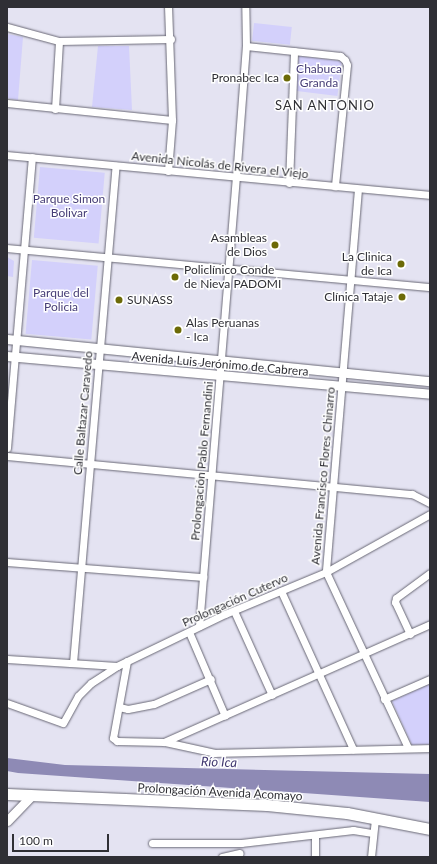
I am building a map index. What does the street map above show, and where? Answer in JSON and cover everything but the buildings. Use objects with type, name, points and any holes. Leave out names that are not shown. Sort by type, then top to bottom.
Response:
[{"type":"main road","name":"Prolongación Avenida Acomayo","points":[[7,794],[266,805],[347,813],[375,820],[430,829]]},
{"type":"street","points":[[168,7],[171,39],[172,120],[168,171]]},
{"type":"street","name":"Prolongación Pablo Fernandini","points":[[199,626],[246,46],[245,7]]},
{"type":"street","points":[[7,28],[59,41],[171,39]]},
{"type":"street","points":[[55,109],[59,41]]},
{"type":"street","points":[[246,46],[340,56],[346,62],[335,186]]},
{"type":"street","points":[[289,183],[294,51]]},
{"type":"street","points":[[7,103],[172,120]]},
{"type":"street","name":"Avenida Nicolás de Rivera el Viejo","points":[[7,155],[236,178],[430,195]]},
{"type":"street","points":[[7,448],[12,340],[24,250],[32,157]]},
{"type":"street","name":"Calle Baltazar Caravedo","points":[[73,662],[116,166]]},
{"type":"street","name":"Avenida Francisco Flores Chinarro","points":[[358,189],[326,572],[408,748]]},
{"type":"street","points":[[7,248],[229,270],[430,287]]},
{"type":"street","name":"Avenida Luis Jerónimo de Cabrera","points":[[12,340],[221,362],[430,381]]},
{"type":"street","name":"Avenida Luis Jerónimo de Cabrera","points":[[11,356],[430,394]]},
{"type":"street","points":[[7,456],[212,474],[418,495],[430,503]]},
{"type":"street","name":"Prolongación Cutervo","points":[[7,703],[57,722],[64,722],[78,696],[91,683],[117,666],[199,626],[326,572],[430,514]]},
{"type":"street","points":[[7,562],[81,569],[203,577]]},
{"type":"street","points":[[410,634],[396,599],[399,593],[430,573]]},
{"type":"street","points":[[281,591],[353,749]]},
{"type":"street","points":[[234,611],[272,695]]},
{"type":"street","points":[[164,742],[430,624]]},
{"type":"street","points":[[189,632],[211,679],[225,716]]},
{"type":"street","points":[[7,659],[117,666]]},
{"type":"street","points":[[127,661],[114,740],[164,742],[215,753],[430,748]]},
{"type":"street","points":[[119,707],[128,709],[154,704],[211,679]]},
{"type":"street","points":[[384,699],[430,679]]},
{"type":"street","points":[[7,821],[32,795]]},
{"type":"street","points":[[371,857],[375,820]]},
{"type":"street","points":[[152,843],[241,844],[353,830],[373,833]]},
{"type":"street","points":[[315,857],[316,835]]},
{"type":"street","points":[[222,857],[240,855],[241,844]]},
{"type":"green space","points":[[254,23],[292,27],[290,45],[252,41]]},
{"type":"green space","points":[[7,34],[23,37],[18,100],[7,98]]},
{"type":"green space","points":[[98,46],[129,46],[132,110],[92,107]]},
{"type":"green space","name":"Chabuca Granda","points":[[299,56],[342,61],[337,96],[295,91]]},
{"type":"green space","name":"Parque Simon Bolivar","points":[[40,167],[105,173],[99,243],[34,238]]},
{"type":"green space","points":[[7,257],[14,261],[13,277],[7,276]]},
{"type":"green space","name":"Parque del Policia","points":[[32,260],[98,266],[91,339],[26,334]]},
{"type":"green space","points":[[430,684],[430,744],[412,745],[392,701]]},
{"type":"shaded area","name":"Río Ica","points":[[7,758],[65,765],[430,774],[430,802],[18,773],[7,771]]},
{"type":"place","name":"Pronabec Ica","points":[[287,78]]},
{"type":"place","name":"Asambleas de Dios","points":[[275,245]]},
{"type":"place","name":"La Clinica de Ica","points":[[401,264]]},
{"type":"place","name":"Policlínico Conde de Nieva PADOMI","points":[[175,277]]},
{"type":"place","name":"Clínica Tataje","points":[[402,297]]},
{"type":"place","name":"SUNASS","points":[[119,300]]},
{"type":"place","name":"Alas Peruanas - Ica","points":[[178,330]]},
{"type":"district","name":"SAN ANTONIO","points":[[325,105]]}]
